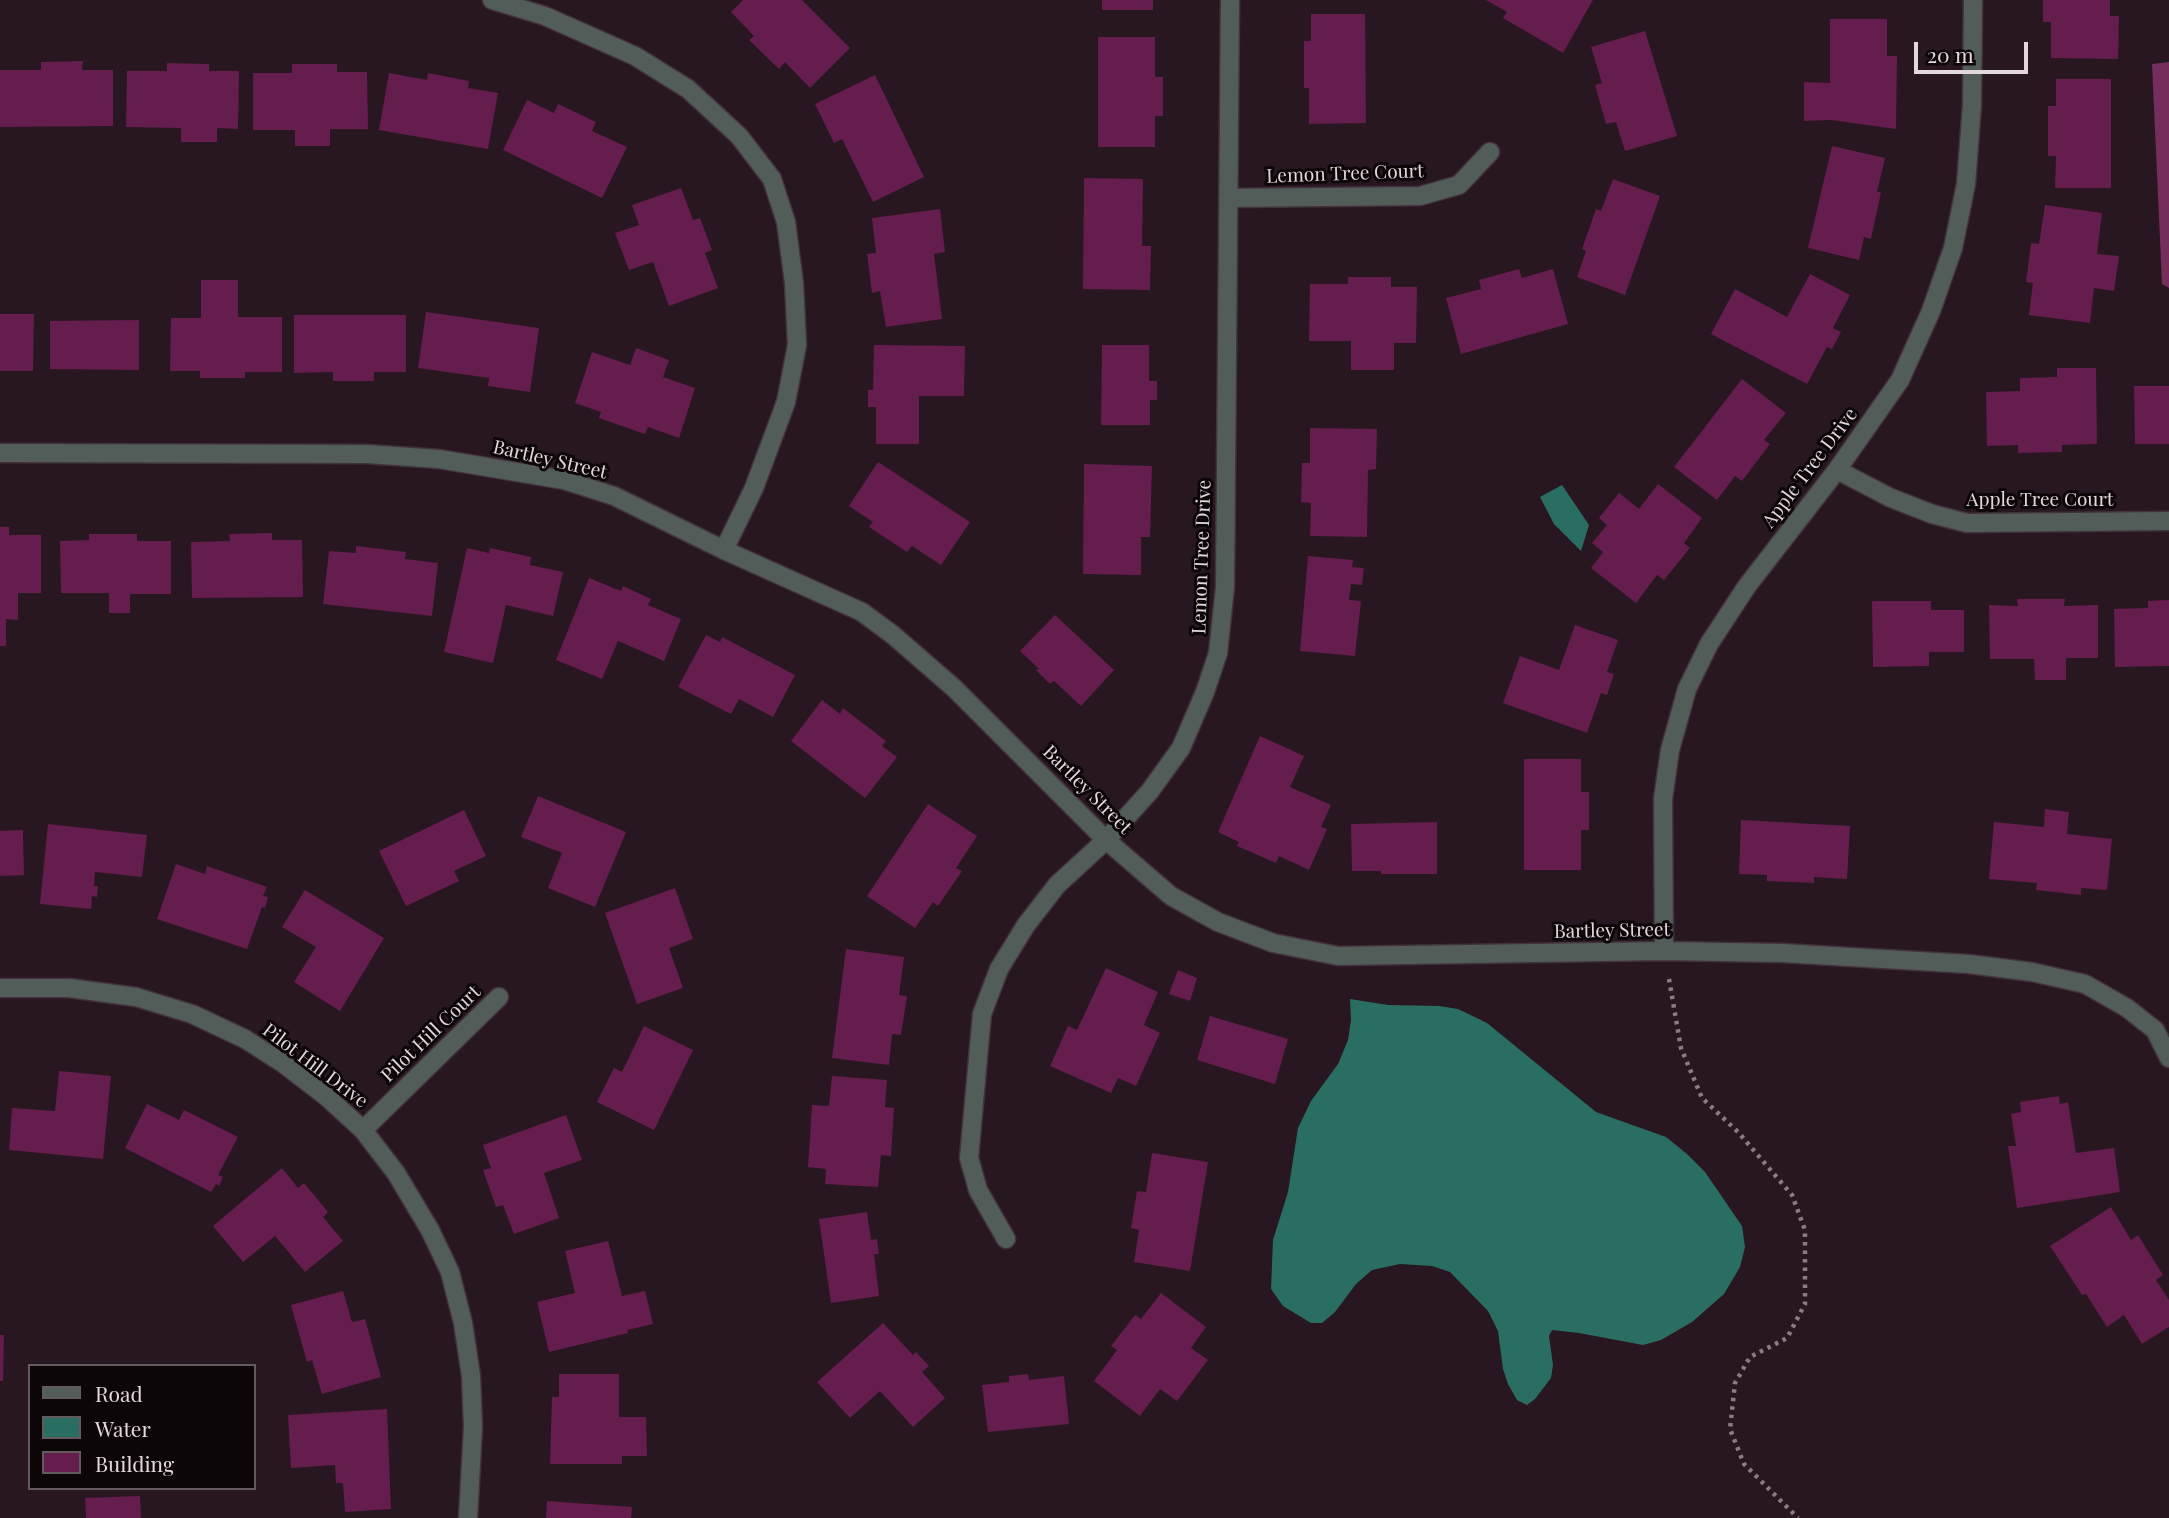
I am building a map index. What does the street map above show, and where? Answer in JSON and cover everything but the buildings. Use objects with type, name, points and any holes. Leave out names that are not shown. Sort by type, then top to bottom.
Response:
[{"type":"street","points":[[492,0],[545,16],[635,56],[688,89],[739,136],[772,179],[786,222],[794,283],[797,345],[786,402],[754,488],[724,550]]},
{"type":"street","name":"Lemon Tree Drive","points":[[1006,1239],[978,1190],[970,1158],[982,1014],[999,970],[1026,925],[1057,885],[1106,840],[1150,791],[1181,748],[1218,653],[1225,587],[1230,0]]},
{"type":"street","name":"Apple Tree Drive","points":[[1664,951],[1663,799],[1670,750],[1688,689],[1709,644],[1747,586],[1837,470],[1900,380],[1931,311],[1953,248],[1966,184],[1972,105],[1973,0]]},
{"type":"street","name":"Lemon Tree Court","points":[[1228,198],[1420,195],[1460,185],[1490,152]]},
{"type":"street","name":"Bartley Street","points":[[0,453],[366,454],[439,459],[564,480],[614,496],[724,550],[862,612],[954,688],[1106,840],[1171,896],[1218,922],[1273,943],[1338,956],[1664,951],[1782,953],[1885,958],[2032,972],[2085,984],[2127,1008],[2155,1030],[2169,1058]]},
{"type":"street","name":"Apple Tree Court","points":[[1837,470],[1901,502],[1967,523],[2169,521]]},
{"type":"street","name":"Pilot Hill Drive","points":[[0,988],[69,988],[136,997],[192,1014],[245,1039],[284,1064],[327,1097],[363,1130],[396,1173],[430,1230],[450,1272],[463,1323],[471,1377],[473,1427],[468,1518]]},
{"type":"street","name":"Pilot Hill Court","points":[[363,1130],[499,997]]},
{"type":"path","points":[[1664,951],[1681,1048],[1702,1098],[1738,1132],[1792,1195],[1805,1230],[1805,1304],[1787,1338],[1750,1357],[1735,1383],[1730,1429],[1744,1464],[1798,1518]]},
{"type":"shaded area","points":[[2169,62],[2169,288],[2162,284],[2152,64]]},
{"type":"water","points":[[1562,485],[1589,525],[1581,551],[1554,524],[1540,497]]},
{"type":"water","points":[[1350,999],[1388,1005],[1458,1009],[1487,1023],[1596,1112],[1666,1137],[1705,1172],[1742,1226],[1745,1247],[1740,1267],[1724,1294],[1692,1322],[1661,1340],[1643,1345],[1552,1330],[1549,1336],[1553,1365],[1551,1378],[1527,1405],[1517,1400],[1508,1384],[1503,1369],[1498,1331],[1488,1311],[1450,1272],[1432,1266],[1400,1264],[1372,1270],[1322,1323],[1311,1323],[1283,1306],[1271,1289],[1273,1240],[1288,1192],[1298,1128],[1311,1101],[1338,1064],[1348,1040]]}]
